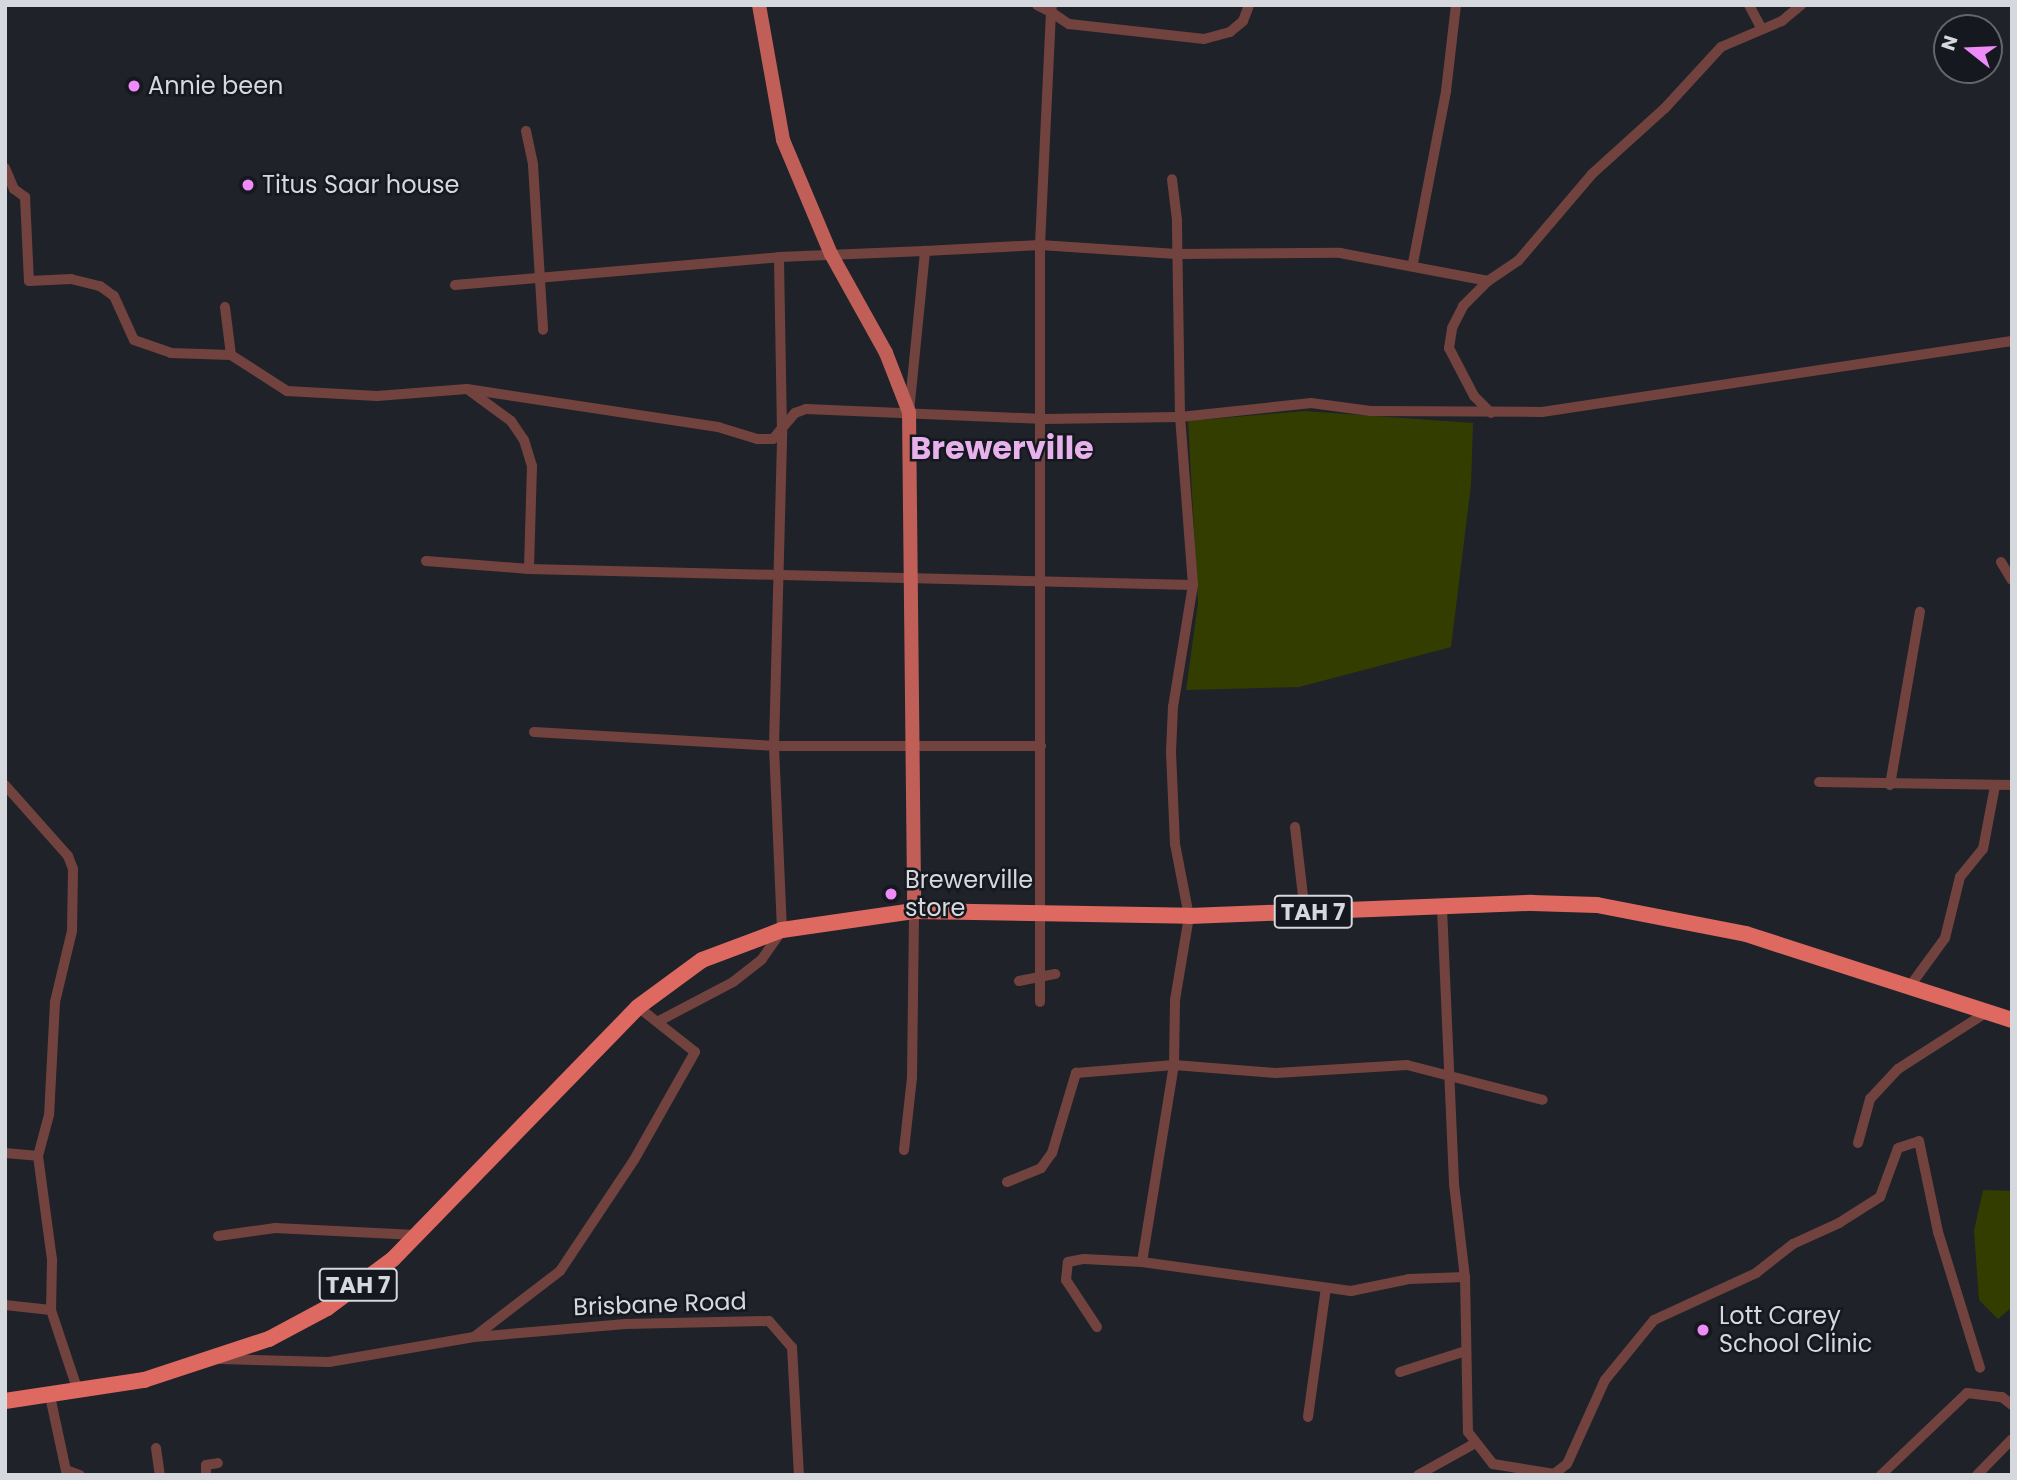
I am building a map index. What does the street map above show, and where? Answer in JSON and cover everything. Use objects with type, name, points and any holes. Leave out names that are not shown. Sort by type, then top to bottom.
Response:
[{"type":"highway","name":"TAH 7","points":[[5,1401],[144,1380],[217,1359],[269,1339],[327,1308],[393,1259],[638,1007],[702,960],[782,930],[914,911],[1189,916],[1532,903],[1651,912],[1746,934],[2012,1020]]},
{"type":"main road","points":[[758,5],[783,140],[831,254],[886,353],[909,412],[914,911]]},
{"type":"street","points":[[1037,5],[1052,8],[1069,24],[1203,39],[1230,32],[1242,21],[1250,5]]},
{"type":"street","points":[[1413,263],[1446,92],[1456,5]]},
{"type":"street","points":[[1749,5],[1762,29]]},
{"type":"street","points":[[1491,412],[1474,397],[1449,348],[1452,328],[1463,306],[1488,281],[1518,261],[1592,174],[1665,108],[1721,47],[1762,29],[1801,5]]},
{"type":"street","points":[[1040,1002],[1043,915],[1039,580],[1044,419],[1040,246],[1052,8]]},
{"type":"street","points":[[526,131],[533,165],[543,330]]},
{"type":"street","points":[[5,168],[13,188],[25,197],[29,281],[71,279],[100,286],[114,296],[134,340],[171,353],[231,355],[287,391],[377,396],[467,389],[718,427],[757,439],[773,439],[794,413],[806,409],[1044,419],[1180,416],[1311,403],[1370,411],[1542,412],[2012,341]]},
{"type":"street","points":[[1142,1262],[1174,1065],[1175,1000],[1189,916],[1175,844],[1171,752],[1173,707],[1193,585],[1180,416],[1177,254],[1172,179]]},
{"type":"street","points":[[455,285],[779,257],[1040,246],[1177,254],[1340,253],[1413,263],[1488,281]]},
{"type":"street","points":[[909,412],[925,251]]},
{"type":"street","points":[[659,1021],[733,982],[762,959],[782,930],[774,746],[782,431],[779,257]]},
{"type":"street","points":[[225,307],[231,355]]},
{"type":"street","points":[[467,389],[511,421],[524,440],[532,466],[529,569]]},
{"type":"street","points":[[426,561],[529,569],[778,572],[1193,585]]},
{"type":"street","points":[[2001,562],[2012,580]]},
{"type":"street","points":[[1890,785],[1920,612]]},
{"type":"street","points":[[534,732],[774,746],[1041,746]]},
{"type":"street","points":[[1819,782],[2012,785]]},
{"type":"street","points":[[5,785],[68,856],[73,869],[72,932],[55,1002],[50,1115],[38,1156],[52,1260],[51,1310],[78,1391]]},
{"type":"street","points":[[1910,986],[1945,937],[1960,877],[1983,849],[1995,786]]},
{"type":"street","points":[[1295,827],[1305,913]]},
{"type":"street","points":[[1442,908],[1447,1074],[1465,1277],[1468,1432],[1474,1444],[1493,1464],[1554,1474],[1567,1464],[1605,1380],[1654,1320],[1756,1273],[1793,1244],[1839,1223],[1880,1197],[1898,1148],[1919,1141],[1938,1232],[1980,1368]]},
{"type":"street","points":[[904,1150],[912,1078],[914,911]]},
{"type":"street","points":[[1019,981],[1055,974]]},
{"type":"street","points":[[217,1359],[329,1362],[474,1337],[560,1271],[634,1160],[695,1052],[638,1007]]},
{"type":"street","points":[[1858,1143],[1870,1099],[1898,1069],[1987,1012]]},
{"type":"street","points":[[1007,1182],[1041,1168],[1052,1153],[1076,1073],[1174,1065],[1276,1073],[1407,1065],[1543,1100]]},
{"type":"street","points":[[5,1153],[38,1156]]},
{"type":"street","points":[[218,1236],[275,1228],[416,1235]]},
{"type":"street","points":[[1097,1326],[1066,1280],[1069,1262],[1084,1259],[1142,1262],[1351,1291],[1409,1279],[1465,1277]]},
{"type":"street","points":[[1308,1417],[1325,1287]]},
{"type":"street","points":[[5,1305],[51,1310]]},
{"type":"street","name":"Brisbane Road","points":[[474,1337],[625,1324],[769,1321],[793,1347],[799,1475]]},
{"type":"street","points":[[1400,1371],[1466,1351]]},
{"type":"street","points":[[1881,1475],[1967,1393],[2002,1397],[2012,1405]]},
{"type":"street","points":[[50,1396],[66,1472],[80,1475]]},
{"type":"street","points":[[1977,1475],[2012,1439]]},
{"type":"street","points":[[1424,1474],[1474,1444]]},
{"type":"street","points":[[156,1448],[160,1475]]},
{"type":"street","points":[[206,1475],[206,1465],[218,1463]]},
{"type":"green space","points":[[1304,411],[1473,423],[1471,485],[1451,647],[1299,687],[1186,690],[1198,603],[1188,421]]},
{"type":"green space","points":[[1983,1190],[2012,1191],[2012,1307],[1998,1319],[1979,1300],[1974,1231]]},
{"type":"place","name":"Annie been","points":[[134,86]]},
{"type":"place","name":"Titus Saar house","points":[[248,185]]},
{"type":"place","name":"Brewerville store","points":[[891,894]]},
{"type":"place","name":"Lott Carey School Clinic","points":[[1703,1330]]},
{"type":"district","name":"Brewerville","points":[[1002,448]]}]
